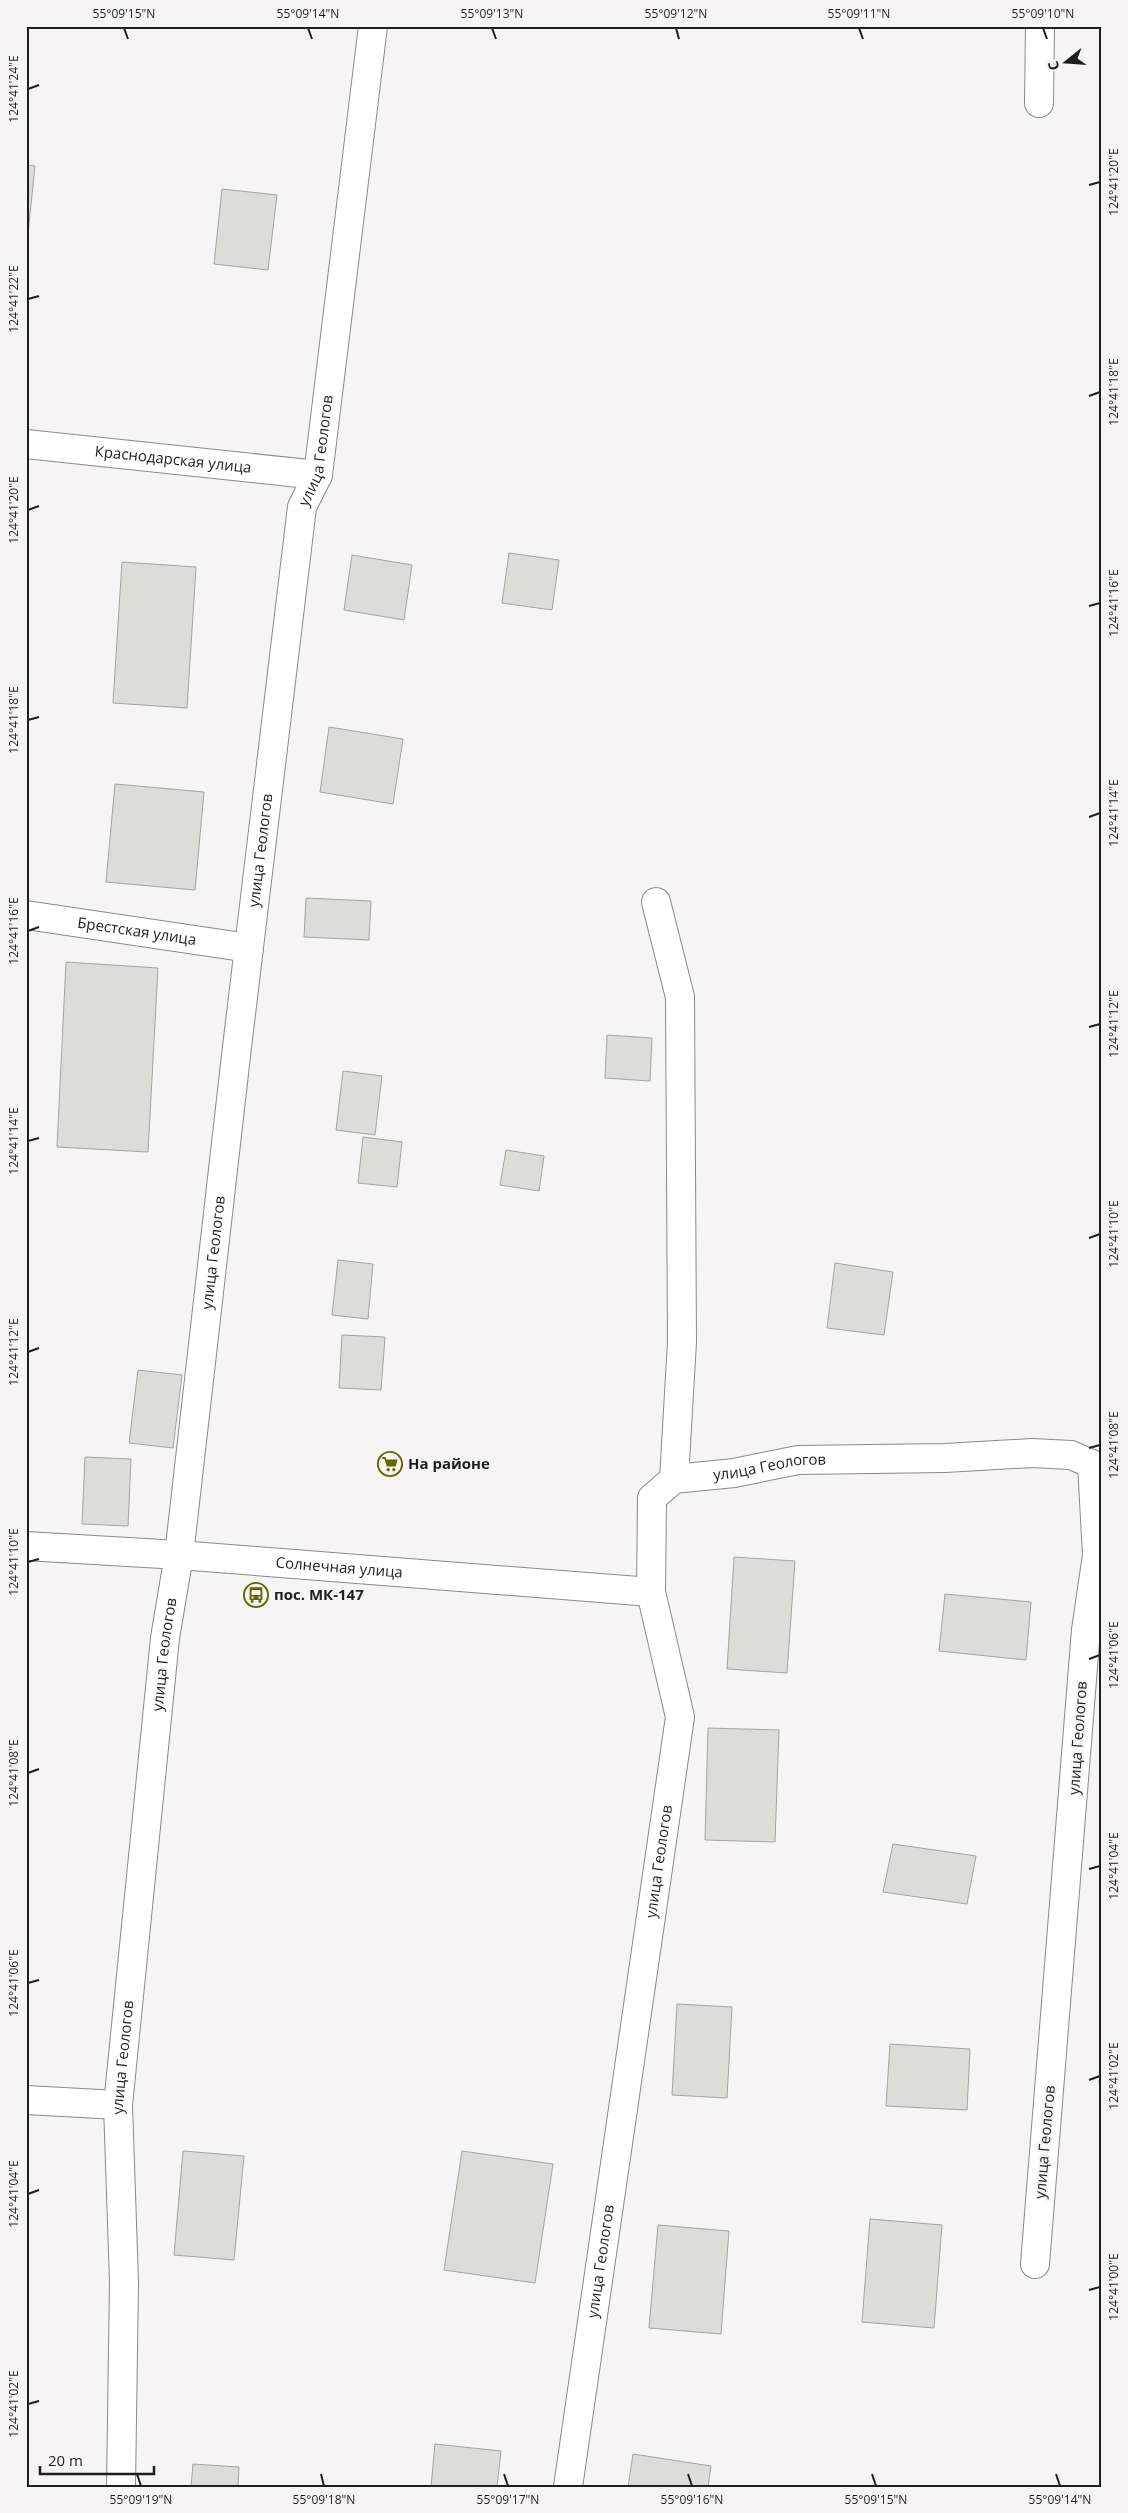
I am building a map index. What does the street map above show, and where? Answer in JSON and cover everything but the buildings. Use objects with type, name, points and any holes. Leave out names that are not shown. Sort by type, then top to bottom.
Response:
[{"type":"street","name":"улица Геологов","points":[[121,2487],[124,2282],[118,2104],[165,1638],[179,1555],[302,507],[318,474],[373,26]]},
{"type":"street","points":[[1039,103],[1040,26]]},
{"type":"street","name":"Краснодарская улица","points":[[26,444],[318,474]]},
{"type":"street","points":[[656,902],[680,997],[682,1342],[674,1479]]},
{"type":"street","name":"Брестская улица","points":[[26,915],[249,948]]},
{"type":"street","name":"улица Геологов","points":[[568,2487],[680,1717],[650,1592],[652,1498],[674,1479],[734,1473],[798,1460],[945,1458],[1032,1453],[1071,1455],[1092,1464],[1096,1555],[1086,1630],[1035,2264]]},
{"type":"street","name":"Солнечная улица","points":[[26,1546],[179,1555],[650,1592]]},
{"type":"street","points":[[26,2100],[118,2104]]},
{"type":"place","name":"На районе","points":[[390,1464]]},
{"type":"place","name":"пос. МК-147","points":[[256,1595]]}]
